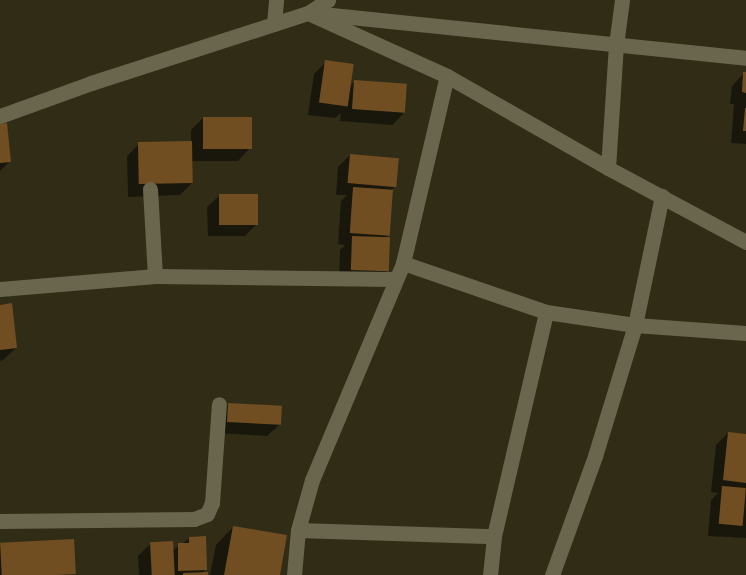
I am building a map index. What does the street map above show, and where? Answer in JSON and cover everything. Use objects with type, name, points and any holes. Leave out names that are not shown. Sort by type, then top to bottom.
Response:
[{"type":"street","points":[[274,24],[276,0]]},
{"type":"street","points":[[0,116],[91,83],[308,13],[328,0]]},
{"type":"street","points":[[608,168],[616,45],[622,0]]},
{"type":"street","points":[[308,13],[746,58]]},
{"type":"street","points":[[308,13],[447,76],[608,168],[746,242]]},
{"type":"street","points":[[294,575],[298,530],[312,480],[403,263],[447,76]]},
{"type":"street","points":[[150,188],[155,276]]},
{"type":"street","points":[[552,575],[595,456],[635,326],[662,196]]},
{"type":"street","points":[[403,263],[546,312],[635,326],[746,333]]},
{"type":"street","points":[[0,289],[155,276],[395,279]]},
{"type":"street","points":[[490,575],[494,536],[546,312]]},
{"type":"street","points":[[0,521],[194,519],[207,514],[212,503],[219,404]]},
{"type":"street","points":[[298,530],[494,536]]},
{"type":"building","points":[[325,60],[354,64],[348,107],[319,103]]},
{"type":"building","points":[[743,72],[746,72],[746,93],[742,92]]},
{"type":"building","points":[[354,80],[407,84],[405,113],[352,109]]},
{"type":"building","points":[[745,108],[746,131],[743,131]]},
{"type":"building","points":[[203,117],[252,117],[252,149],[203,149]]},
{"type":"building","points":[[7,123],[11,162],[0,163],[0,124]]},
{"type":"building","points":[[192,141],[193,183],[139,184],[138,142]]},
{"type":"building","points":[[350,154],[399,158],[396,187],[347,183]]},
{"type":"building","points":[[353,187],[393,190],[390,236],[350,233]]},
{"type":"building","points":[[219,194],[258,194],[258,225],[219,225]]},
{"type":"building","points":[[352,236],[390,237],[389,271],[351,270]]},
{"type":"building","points":[[12,303],[17,348],[0,350],[0,305]]},
{"type":"building","points":[[228,403],[282,406],[281,425],[227,422]]},
{"type":"building","points":[[728,432],[746,434],[746,483],[723,480]]},
{"type":"building","points":[[722,486],[746,488],[743,526],[719,524]]},
{"type":"building","points":[[233,526],[287,535],[280,575],[224,575]]},
{"type":"building","points":[[206,536],[207,570],[178,571],[178,543],[189,543],[189,537]]},
{"type":"building","points":[[74,539],[76,574],[2,575],[0,543]]},
{"type":"building","points":[[173,541],[175,575],[152,575],[150,542]]},
{"type":"building","points":[[208,572],[208,575],[183,575],[183,573]]}]
